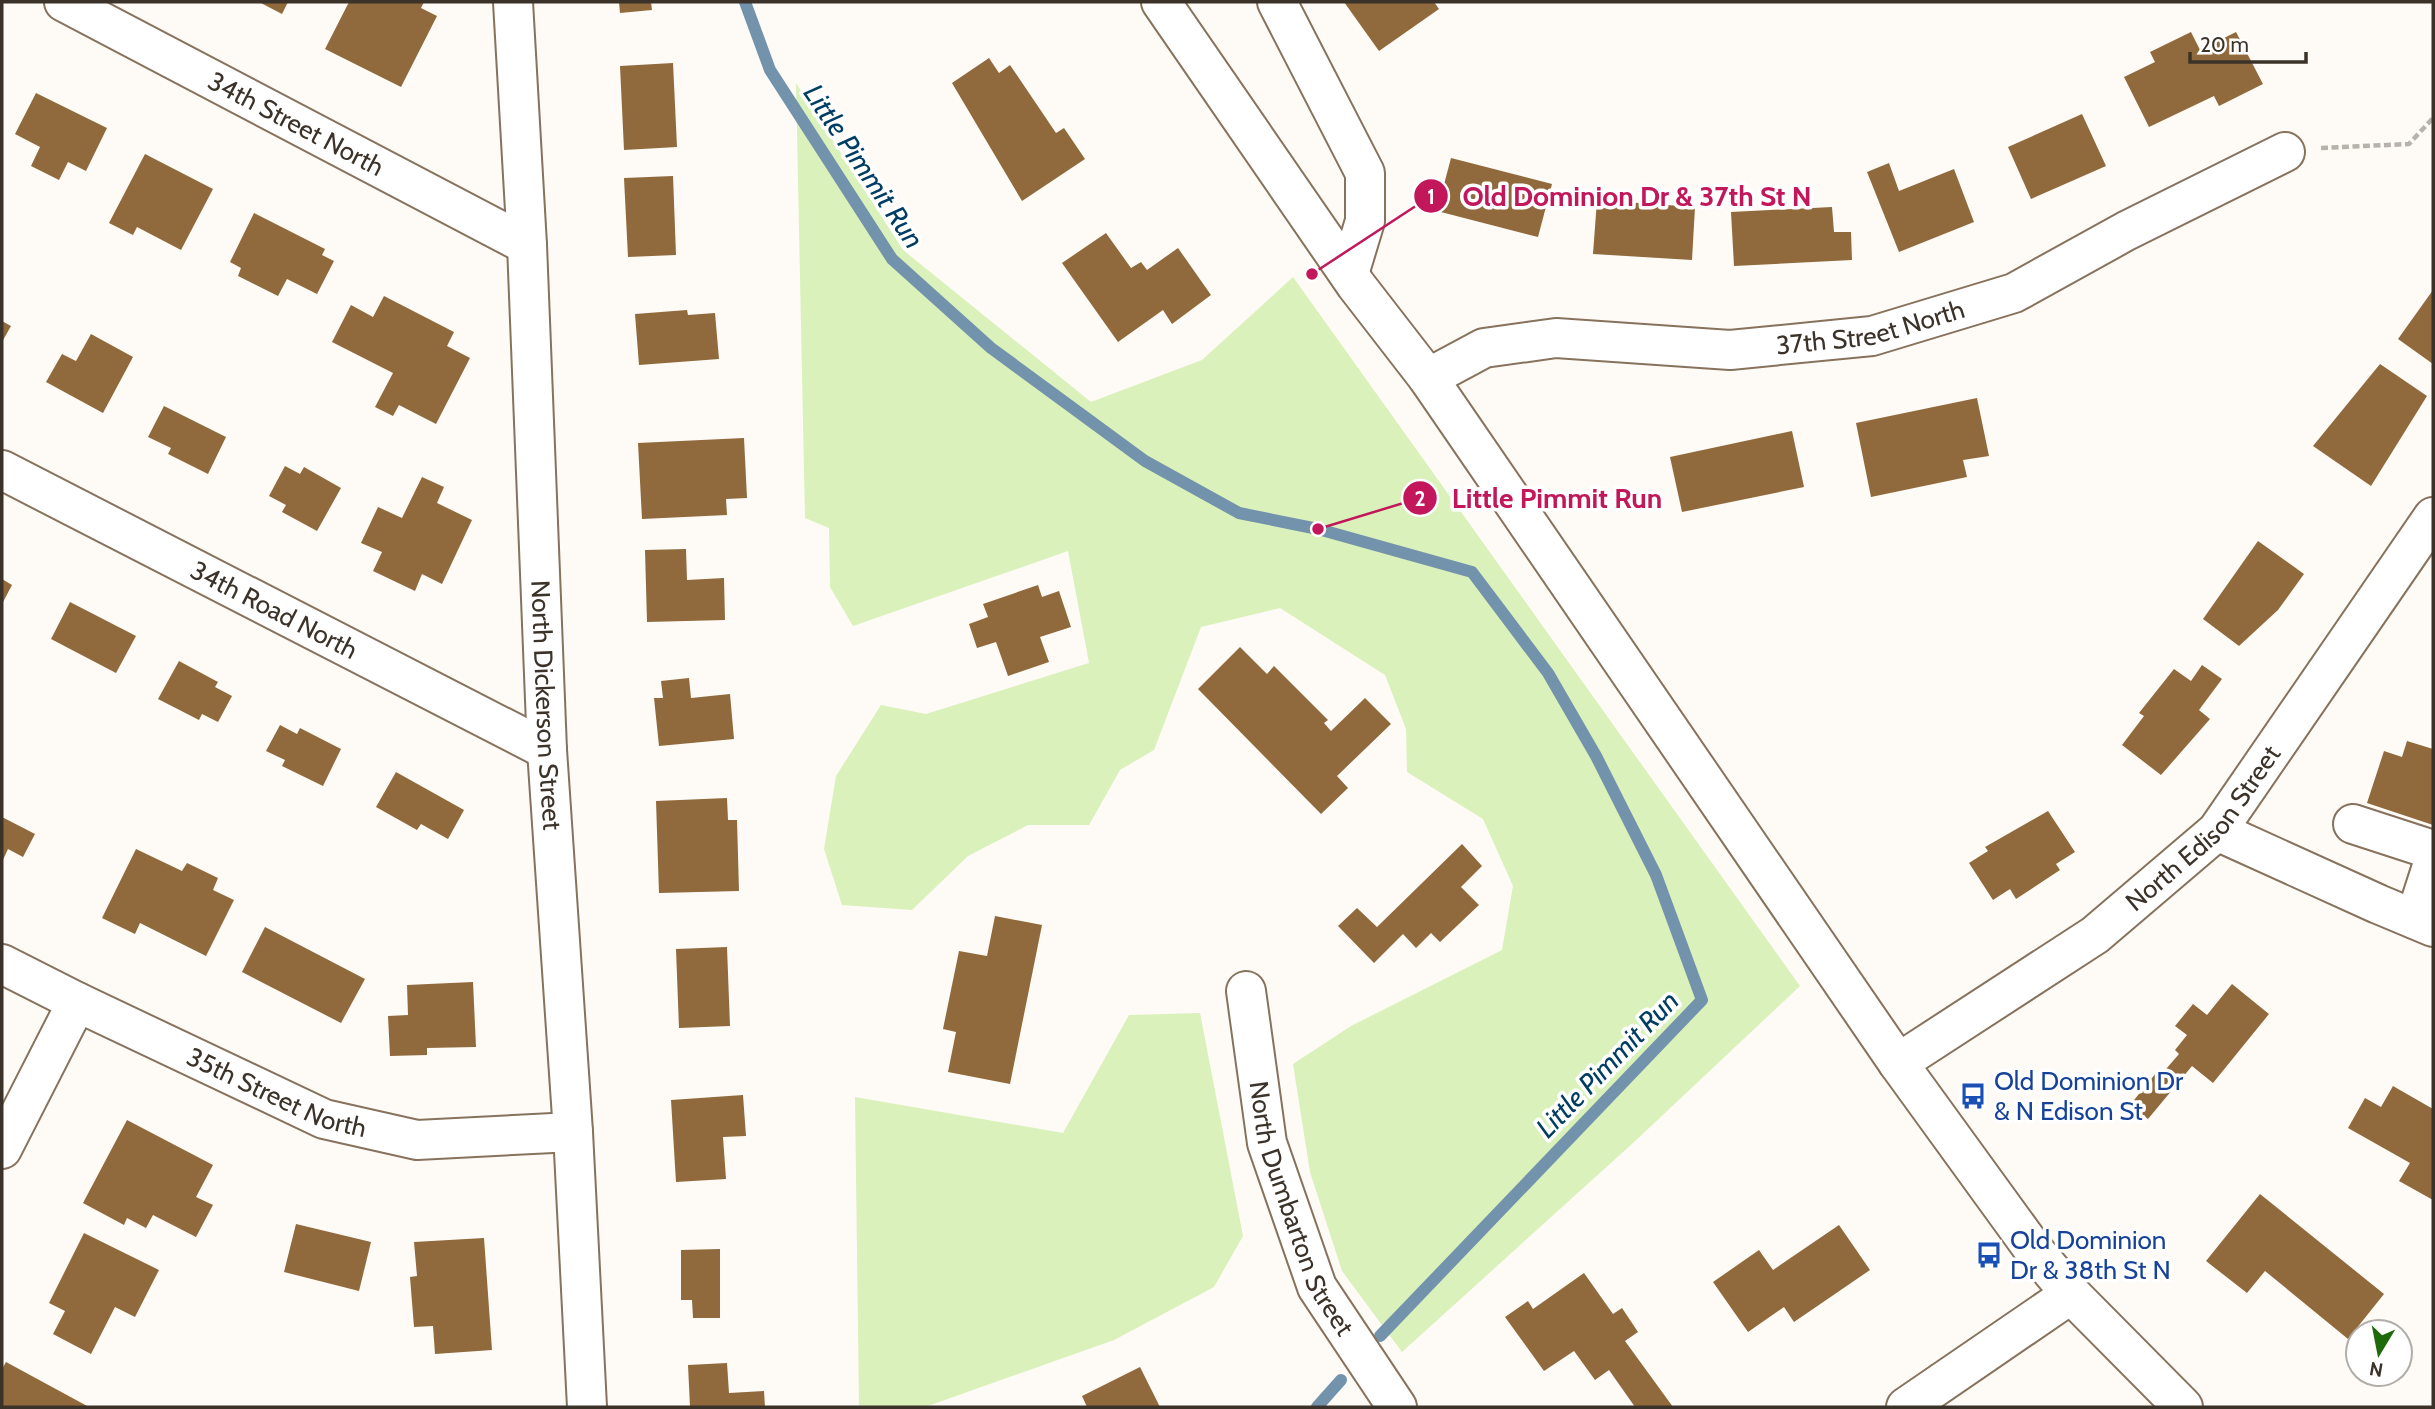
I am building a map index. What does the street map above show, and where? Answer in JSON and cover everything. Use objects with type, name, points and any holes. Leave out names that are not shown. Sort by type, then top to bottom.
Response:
[{"type":"street","name":"34th Street North","points":[[64,2],[527,245]]},
{"type":"street","name":"North Dickerson Street","points":[[513,2],[527,245],[547,750],[573,1132],[587,1407]]},
{"type":"street","points":[[1161,2],[1349,274],[1428,378],[1898,1063],[2033,1249],[2071,1294],[2183,1407]]},
{"type":"street","points":[[1277,2],[1364,173],[1365,221],[1349,274]]},
{"type":"street","name":"37th Street North","points":[[1428,378],[1484,348],[1556,338],[1730,350],[1872,336],[2014,293],[2126,232],[2286,152]]},
{"type":"street","name":"34th Road North","points":[[2,470],[547,750]]},
{"type":"street","name":"North Edison Street","points":[[1898,1063],[2095,935],[2217,831],[2433,517]]},
{"type":"street","points":[[2353,824],[2433,850]]},
{"type":"street","points":[[2217,831],[2424,923],[2433,863]]},
{"type":"street","name":"35th Street North","points":[[2,964],[324,1119],[417,1140],[573,1132]]},
{"type":"street","name":"North Dumbarton Street","points":[[1246,991],[1267,1143],[1317,1287],[1397,1407]]},
{"type":"street","points":[[2,1149],[77,1002]]},
{"type":"street","points":[[1906,1407],[2071,1294]]},
{"type":"path","points":[[2336,146],[2409,144],[2433,118]]},
{"type":"green space","points":[[796,83],[903,250],[1091,402],[1202,360],[1293,277],[1800,986],[1633,1143],[1402,1352],[1342,1271],[1310,1172],[1293,1064],[1351,1026],[1502,950],[1513,886],[1483,819],[1407,772],[1406,729],[1385,675],[1280,608],[1201,627],[1154,750],[1120,770],[1089,825],[1028,825],[968,856],[912,910],[842,905],[824,849],[836,776],[881,705],[926,714],[1089,663],[1068,551],[853,626],[830,587],[829,528],[805,518]]},
{"type":"green space","points":[[1200,1013],[1243,1236],[1214,1287],[1114,1340],[925,1407],[859,1407],[855,1097],[1063,1133],[1129,1015]]},
{"type":"building","points":[[259,2],[288,2],[282,14]]},
{"type":"building","points":[[349,2],[424,2],[421,8],[437,16],[401,87],[325,49]]},
{"type":"building","points":[[619,2],[651,2],[652,10],[620,13]]},
{"type":"building","points":[[1344,2],[1434,2],[1439,9],[1379,51]]},
{"type":"building","points":[[2191,32],[2200,50],[2236,32],[2263,84],[2219,106],[2214,96],[2149,127],[2124,77],[2155,62],[2150,52]]},
{"type":"building","points":[[989,58],[999,73],[1010,65],[1056,133],[1064,128],[1085,159],[1022,201],[952,83]]},
{"type":"building","points":[[673,63],[677,147],[624,150],[620,66]]},
{"type":"building","points":[[36,93],[107,128],[86,171],[68,162],[59,180],[31,166],[40,147],[15,134]]},
{"type":"building","points":[[2082,114],[2106,166],[2031,199],[2008,147]]},
{"type":"building","points":[[145,154],[213,189],[181,250],[137,227],[133,235],[109,223]]},
{"type":"building","points":[[1451,158],[1552,184],[1538,237],[1437,211]]},
{"type":"building","points":[[1889,163],[1899,191],[1954,169],[1974,222],[1899,252],[1867,172]]},
{"type":"building","points":[[673,176],[676,255],[628,257],[624,178]]},
{"type":"building","points":[[1597,200],[1695,207],[1692,260],[1593,254]]},
{"type":"building","points":[[1832,207],[1834,232],[1851,232],[1852,260],[1734,266],[1731,212]]},
{"type":"building","points":[[254,213],[325,249],[322,255],[334,261],[317,294],[287,279],[278,296],[238,276],[241,268],[230,262]]},
{"type":"building","points":[[1106,233],[1131,268],[1141,262],[1147,270],[1178,248],[1211,295],[1172,324],[1163,310],[1118,342],[1062,263]]},
{"type":"building","points":[[2433,290],[2433,364],[2398,339]]},
{"type":"building","points":[[384,296],[454,332],[447,346],[470,358],[436,424],[399,405],[393,416],[375,407],[393,373],[332,342],[351,305],[373,317]]},
{"type":"building","points":[[687,310],[688,315],[715,313],[719,359],[639,365],[635,314]]},
{"type":"building","points":[[2,321],[11,326],[2,342]]},
{"type":"building","points":[[91,334],[133,357],[103,413],[46,382],[62,354],[76,361]]},
{"type":"building","points":[[2380,364],[2427,396],[2371,486],[2313,446]]},
{"type":"building","points":[[1977,398],[1989,456],[1963,460],[1967,477],[1871,497],[1856,423]]},
{"type":"building","points":[[164,406],[226,437],[208,474],[168,454],[171,448],[148,437]]},
{"type":"building","points":[[1792,431],[1804,487],[1682,512],[1670,457]]},
{"type":"building","points":[[744,438],[747,498],[726,499],[727,515],[642,519],[638,443]]},
{"type":"building","points":[[285,466],[300,474],[304,467],[341,488],[317,531],[282,512],[286,505],[269,496]]},
{"type":"building","points":[[422,477],[444,487],[437,503],[472,520],[442,584],[422,574],[415,591],[373,571],[382,552],[361,543],[378,507],[402,518]]},
{"type":"building","points":[[2258,541],[2304,574],[2278,610],[2239,646],[2203,619]]},
{"type":"building","points":[[686,549],[687,580],[724,578],[725,620],[647,622],[645,550]]},
{"type":"building","points":[[2,579],[12,585],[2,604]]},
{"type":"building","points":[[1038,585],[1042,597],[1059,591],[1071,627],[1040,637],[1049,662],[1008,676],[996,642],[977,648],[969,624],[988,617],[983,604]]},
{"type":"building","points":[[70,602],[136,636],[116,673],[51,639]]},
{"type":"building","points":[[1240,647],[1267,674],[1274,666],[1328,720],[1324,723],[1331,731],[1365,698],[1391,724],[1337,776],[1348,788],[1321,814],[1198,689]]},
{"type":"building","points":[[179,661],[218,682],[215,687],[232,696],[218,722],[202,714],[199,720],[158,699]]},
{"type":"building","points":[[2202,665],[2222,679],[2199,710],[2210,719],[2161,775],[2122,745],[2144,716],[2139,713],[2174,669],[2191,681]]},
{"type":"building","points":[[689,678],[691,698],[730,694],[734,739],[659,746],[654,698],[663,698],[661,681]]},
{"type":"building","points":[[280,725],[297,734],[300,728],[341,749],[323,786],[282,766],[285,760],[266,751]]},
{"type":"building","points":[[2407,741],[2433,749],[2433,825],[2367,803],[2384,751],[2402,757]]},
{"type":"building","points":[[396,772],[464,810],[448,839],[421,824],[417,830],[376,807]]},
{"type":"building","points":[[727,798],[728,820],[737,820],[739,891],[659,893],[656,801]]},
{"type":"building","points":[[2048,811],[2075,852],[2056,864],[2060,870],[2016,899],[2010,889],[1993,900],[1969,863],[1988,851],[1985,847]]},
{"type":"building","points":[[2,817],[35,834],[23,857],[8,849],[2,862]]},
{"type":"building","points":[[1462,844],[1482,866],[1461,887],[1479,905],[1440,942],[1431,933],[1416,948],[1403,934],[1374,963],[1338,926],[1357,908],[1377,927]]},
{"type":"building","points":[[136,849],[182,871],[187,863],[218,878],[213,890],[234,900],[206,956],[140,923],[135,934],[102,918]]},
{"type":"building","points":[[995,916],[1042,925],[1010,1084],[948,1072],[956,1032],[943,1029],[959,951],[987,956]]},
{"type":"building","points":[[265,927],[365,979],[341,1023],[242,972]]},
{"type":"building","points":[[727,947],[730,1026],[679,1028],[676,949]]},
{"type":"building","points":[[473,982],[476,1047],[427,1048],[427,1055],[390,1056],[388,1016],[408,1015],[407,985]]},
{"type":"building","points":[[2232,984],[2269,1014],[2213,1083],[2192,1066],[2148,1119],[2130,1105],[2156,1073],[2160,1076],[2179,1054],[2175,1050],[2187,1035],[2175,1026],[2193,1004],[2207,1015]]},
{"type":"building","points":[[2393,1086],[2433,1109],[2433,1200],[2399,1181],[2410,1163],[2348,1128],[2365,1098],[2381,1107]]},
{"type":"building","points":[[743,1095],[746,1136],[723,1137],[726,1179],[676,1182],[671,1100]]},
{"type":"building","points":[[127,1120],[213,1165],[196,1197],[213,1205],[196,1237],[153,1215],[146,1228],[127,1218],[124,1225],[83,1203]]},
{"type":"building","points":[[2260,1194],[2384,1294],[2365,1318],[2344,1318],[2344,1336],[2265,1271],[2247,1293],[2206,1261]]},
{"type":"building","points":[[296,1224],[371,1242],[359,1291],[284,1272]]},
{"type":"building","points":[[1839,1225],[1870,1270],[1794,1322],[1784,1307],[1748,1332],[1713,1282],[1759,1250],[1773,1270]]},
{"type":"building","points":[[84,1233],[159,1270],[135,1317],[115,1307],[91,1354],[53,1334],[65,1311],[49,1303]]},
{"type":"building","points":[[484,1238],[492,1350],[435,1354],[433,1326],[414,1327],[410,1277],[417,1276],[414,1242]]},
{"type":"building","points":[[720,1249],[720,1318],[693,1318],[692,1300],[681,1300],[681,1250]]},
{"type":"building","points":[[1584,1273],[1613,1314],[1622,1308],[1638,1332],[1625,1341],[1673,1407],[1635,1407],[1609,1370],[1595,1380],[1574,1351],[1544,1371],[1505,1317],[1528,1301],[1533,1309]]},
{"type":"building","points":[[6,1362],[89,1407],[2,1407],[2,1369]]},
{"type":"building","points":[[727,1363],[729,1393],[764,1391],[765,1407],[690,1407],[688,1365]]},
{"type":"building","points":[[1140,1367],[1160,1407],[1087,1407],[1082,1396]]},
{"type":"waterway","name":"Little Pimmit Run","points":[[745,2],[770,70],[892,259],[991,348],[1145,461],[1239,513],[1318,529],[1472,572],[1548,673],[1596,756],[1656,875],[1702,1000],[1380,1336]]},
{"type":"waterway","name":"Little Pimmit Run","points":[[1317,1407],[1341,1380]]},
{"type":"place","name":"Old Dominion Dr & 37th St N","points":[[1312,274]]},
{"type":"place","name":"Little Pimmit Run","points":[[1318,529]]},
{"type":"place","name":"Old Dominion Dr & N Edison St","points":[[1973,1096]]},
{"type":"place","name":"Old Dominion Dr & 38th St N","points":[[1989,1255]]}]
